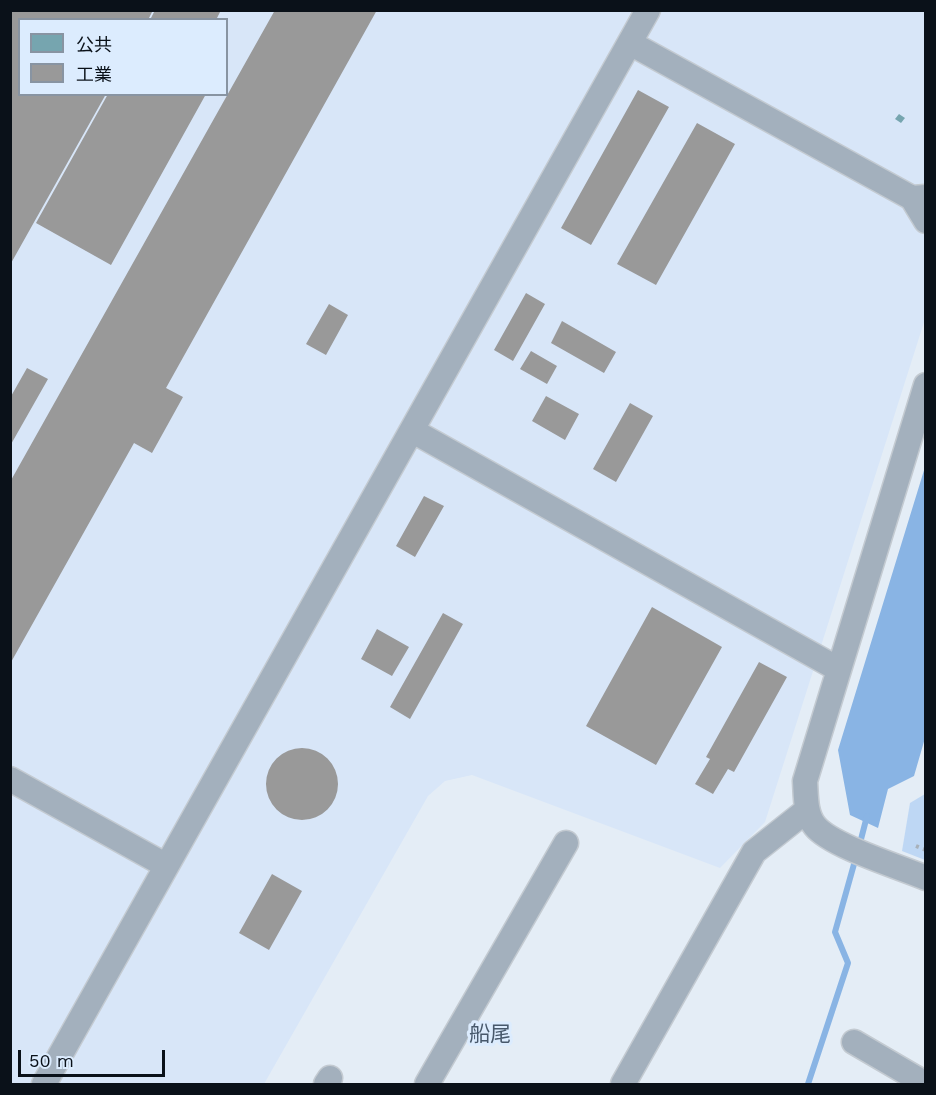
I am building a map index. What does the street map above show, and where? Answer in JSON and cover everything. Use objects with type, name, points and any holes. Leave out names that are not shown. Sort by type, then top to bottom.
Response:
[{"type":"street","points":[[44,1084],[648,10]]},
{"type":"street","points":[[630,43],[919,198],[926,221]]},
{"type":"street","points":[[926,385],[805,781],[807,810],[816,827],[835,841],[926,878]]},
{"type":"street","points":[[413,431],[838,669]]},
{"type":"street","points":[[10,779],[165,866]]},
{"type":"street","points":[[623,1084],[754,852],[807,810]]},
{"type":"street","points":[[427,1084],[566,843]]},
{"type":"street","points":[[854,1042],[926,1083]]},
{"type":"path","points":[[916,846],[926,850]]},
{"type":"shaded area","points":[[10,11],[925,11],[925,319],[765,822],[720,868],[472,775],[445,781],[428,796],[264,1084],[11,1084]]},
{"type":"shaded area","points":[[925,794],[925,860],[902,851],[910,803]]},
{"type":"water","points":[[925,467],[925,738],[914,776],[888,789],[878,828],[850,815],[838,750]]},
{"type":"building: 公共","points":[[899,114],[905,118],[901,123],[895,119]]},
{"type":"building: 工業","points":[[10,10],[153,10],[149,18],[18,18],[18,96],[105,96],[10,265]]},
{"type":"building: 工業","points":[[155,10],[221,10],[217,18],[151,18]]},
{"type":"building: 工業","points":[[275,10],[377,10],[166,388],[183,397],[152,453],[134,443],[10,664],[10,482]]},
{"type":"building: 工業","points":[[638,90],[669,107],[591,245],[561,228]]},
{"type":"building: 工業","points":[[107,96],[205,96],[111,265],[36,223]]},
{"type":"building: 工業","points":[[697,123],[735,144],[656,285],[617,264]]},
{"type":"building: 工業","points":[[526,293],[545,304],[513,361],[494,350]]},
{"type":"building: 工業","points":[[329,304],[348,315],[326,355],[306,344]]},
{"type":"building: 工業","points":[[562,321],[616,352],[604,373],[551,343]]},
{"type":"building: 工業","points":[[531,351],[557,366],[547,384],[520,369]]},
{"type":"building: 工業","points":[[27,368],[48,379],[10,446],[10,398]]},
{"type":"building: 工業","points":[[546,396],[579,414],[565,440],[532,421]]},
{"type":"building: 工業","points":[[630,403],[653,416],[616,482],[593,469]]},
{"type":"building: 工業","points":[[424,496],[444,506],[415,557],[396,546]]},
{"type":"building: 工業","points":[[652,607],[722,647],[656,765],[586,726]]},
{"type":"building: 工業","points":[[443,613],[463,624],[410,719],[390,707]]},
{"type":"building: 工業","points":[[377,629],[409,647],[392,676],[361,659]]},
{"type":"building: 工業","points":[[759,662],[787,677],[734,772],[728,769],[713,794],[695,784],[710,759],[706,757]]},
{"type":"building: 工業","points":[[295,748],[309,748],[328,758],[338,777],[338,791],[328,810],[309,820],[295,820],[276,810],[266,791],[266,777],[276,758]]},
{"type":"building: 工業","points":[[272,874],[302,891],[269,950],[239,933]]},
{"type":"waterway","points":[[859,847],[867,816]]},
{"type":"waterway","points":[[808,1084],[848,963],[835,932],[856,857]]},
{"type":"district","name":"船尾","points":[[490,1035]]}]
